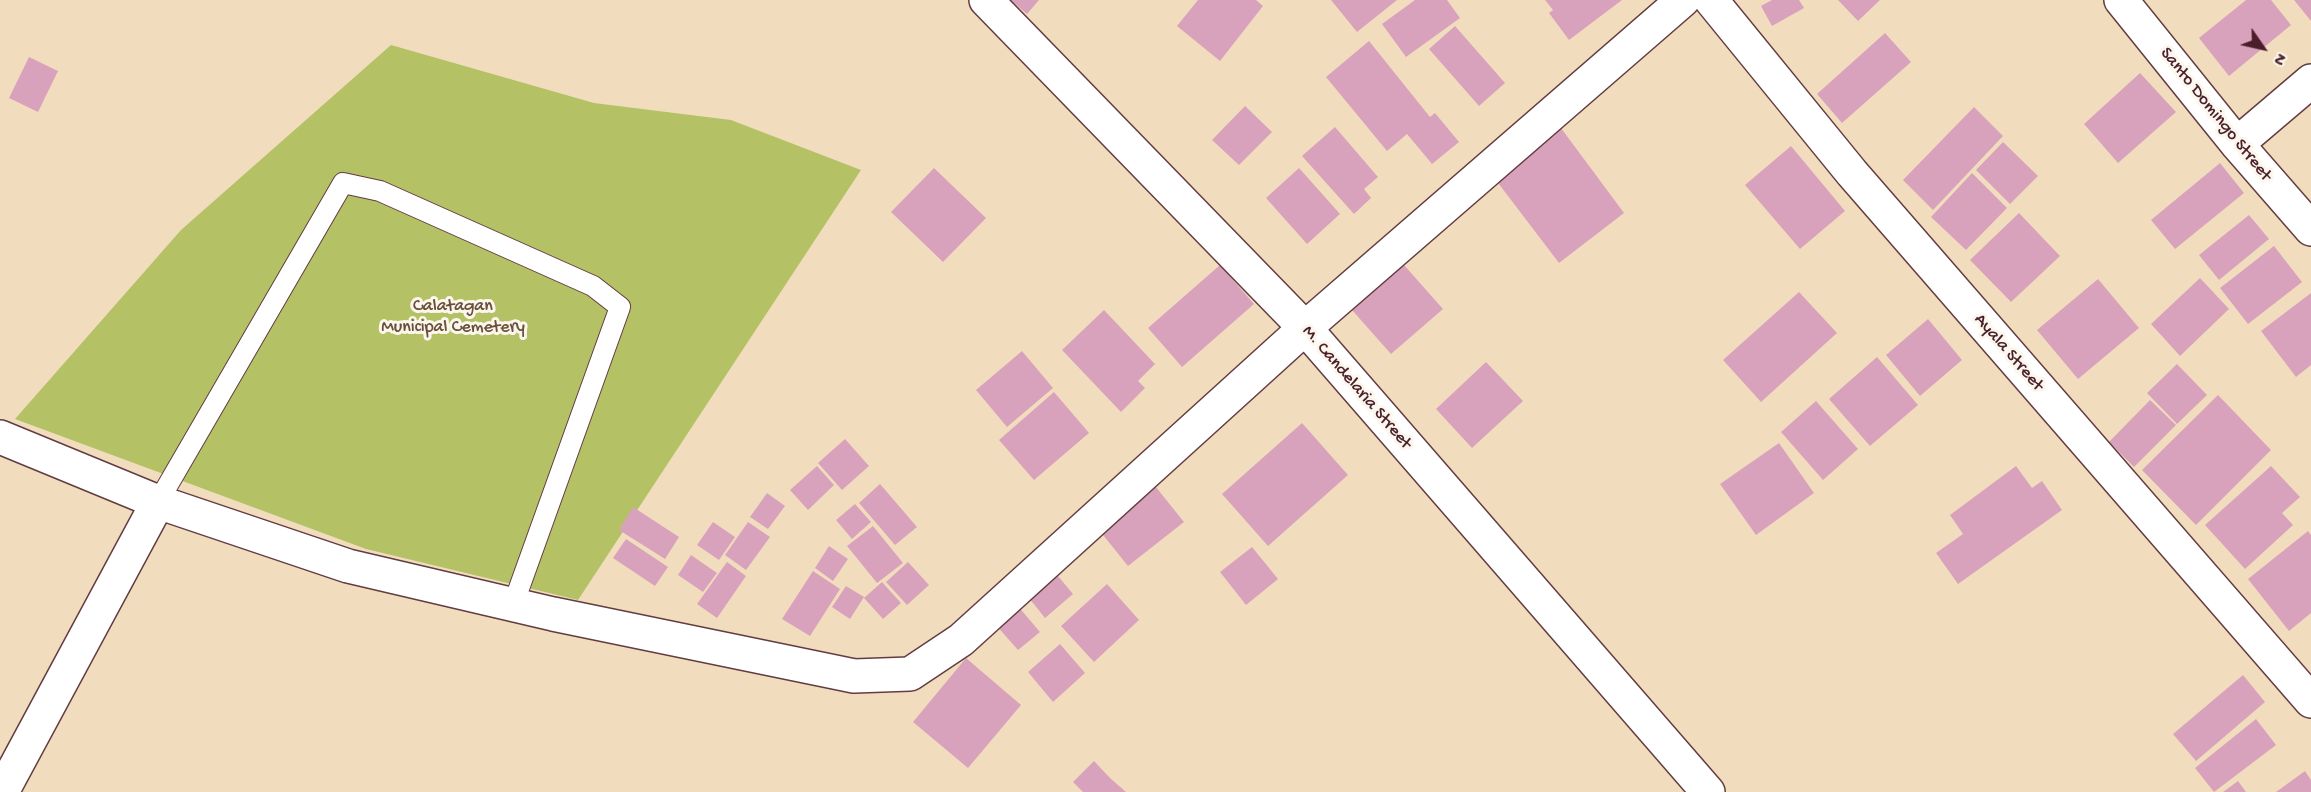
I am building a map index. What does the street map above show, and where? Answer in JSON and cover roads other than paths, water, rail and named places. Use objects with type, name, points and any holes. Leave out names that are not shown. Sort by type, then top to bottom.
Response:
[{"type":"street","name":"M. Candelaria Street","points":[[986,0],[1305,328],[1708,792]]},
{"type":"street","points":[[0,437],[158,502],[348,566],[513,605],[854,676],[910,674],[962,639],[1305,328],[1683,0]]},
{"type":"street","name":"Ayala Street","points":[[1711,0],[1852,172],[2311,701]]},
{"type":"street","name":"Santo Domingo Street","points":[[2121,0],[2237,144],[2311,229]]},
{"type":"street","points":[[2237,144],[2311,81]]},
{"type":"street","points":[[2,792],[158,502]]},
{"type":"lane","points":[[158,502],[343,183],[380,191],[593,286],[620,307],[513,605]]},
{"type":"park label","name":"Calatagan Municipal Cemetery","points":[[453,317]]}]
